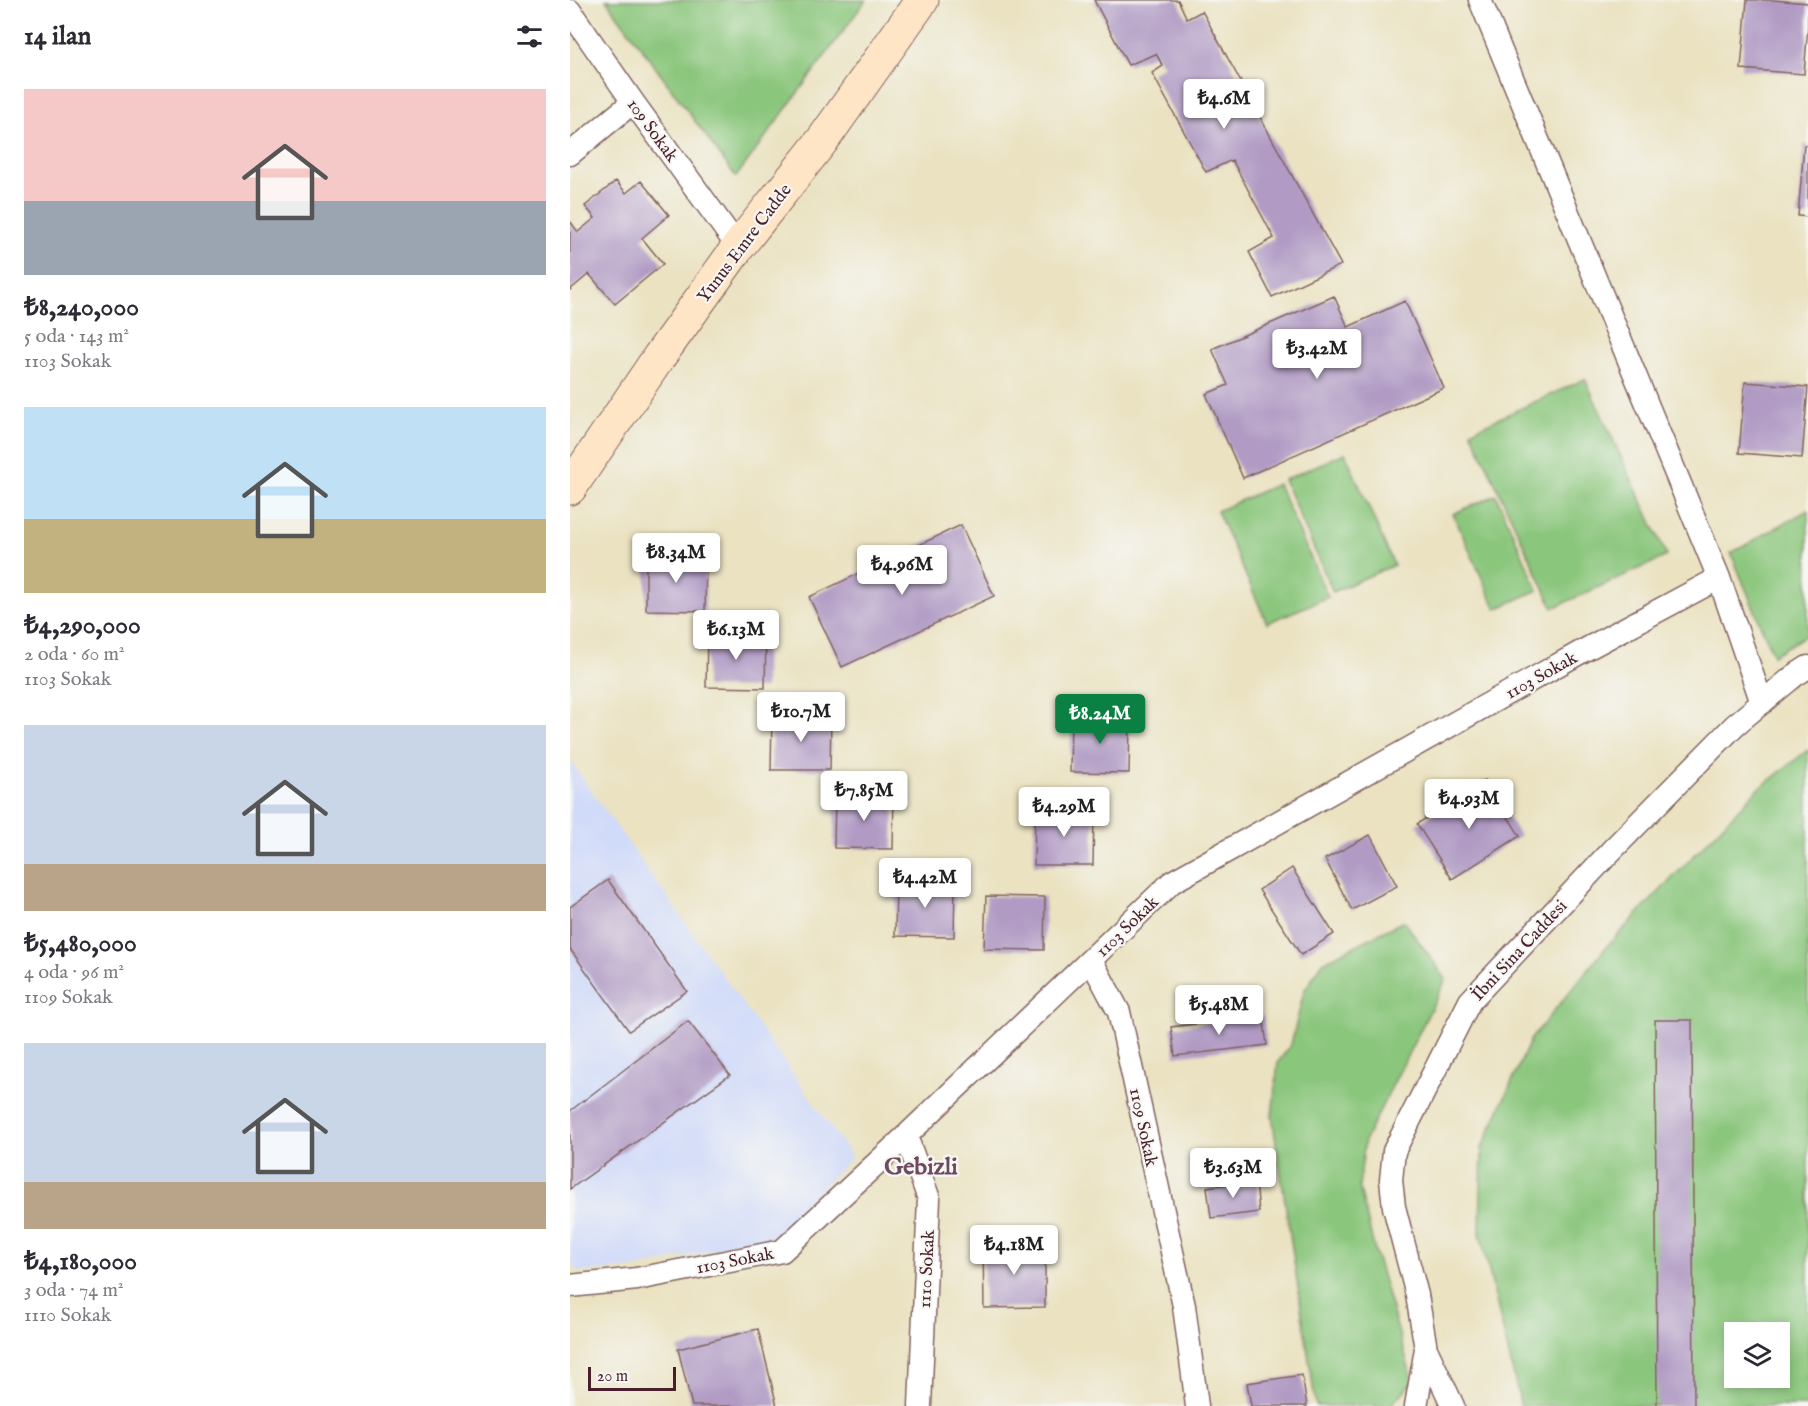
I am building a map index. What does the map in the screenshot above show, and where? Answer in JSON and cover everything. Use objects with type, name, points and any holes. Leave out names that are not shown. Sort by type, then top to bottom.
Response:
[{"type":"street","name":"Yunus Emre Cadde","points":[[570,488],[659,357],[738,247],[822,141],[922,0]]},
{"type":"street","points":[[1480,0],[1719,578],[1762,703]]},
{"type":"street","name":"109 Sokak","points":[[570,11],[738,247]]},
{"type":"street","points":[[570,154],[633,102]]},
{"type":"street","name":"1103 Sokak","points":[[570,1286],[637,1279],[782,1251],[1172,882],[1581,652],[1719,578]]},
{"type":"street","name":"İbni Sina Caddesi","points":[[1453,1406],[1426,1349],[1417,1295],[1394,1207],[1390,1180],[1394,1151],[1470,1001],[1619,843],[1735,725],[1808,667]]},
{"type":"street","name":"1109 Sokak","points":[[1091,960],[1119,1012],[1184,1306],[1197,1406]]},
{"type":"street","name":"1110 Sokak","points":[[906,1136],[929,1199],[920,1406]]},
{"type":"street","name":"İbni Sina Caddesi","points":[[1416,1406],[1426,1349]]},
{"type":"shaded area","points":[[570,761],[852,1157],[774,1236],[636,1268],[578,1272],[570,1262]]},
{"type":"green space","points":[[606,0],[866,0],[736,177]]},
{"type":"green space","points":[[1585,379],[1667,556],[1553,608],[1471,431]]},
{"type":"green space","points":[[1345,453],[1394,565],[1333,592],[1284,480]]},
{"type":"green space","points":[[1278,484],[1328,597],[1267,623],[1217,511]]},
{"type":"green space","points":[[1496,495],[1538,590],[1496,609],[1453,514]]},
{"type":"green space","points":[[1808,510],[1808,634],[1773,655],[1731,553]]},
{"type":"green space","points":[[1808,750],[1808,1406],[1521,1406],[1480,1233],[1482,1148],[1531,1039],[1607,946],[1756,791]]},
{"type":"green space","points":[[1404,921],[1446,979],[1365,1140],[1359,1186],[1375,1251],[1413,1382],[1390,1406],[1316,1406],[1272,1116],[1278,1062],[1291,1045],[1304,991],[1323,962]]},
{"type":"building","points":[[1094,0],[1178,0],[1187,19],[1202,11],[1341,265],[1272,297],[1249,252],[1274,238],[1232,160],[1206,172],[1152,73],[1163,66],[1156,54],[1128,65]]},
{"type":"building","points":[[1747,0],[1808,3],[1804,74],[1741,69]]},
{"type":"building","points":[[1804,145],[1808,145],[1808,217],[1798,216]]},
{"type":"building","points":[[616,181],[626,193],[641,181],[669,215],[642,238],[663,264],[615,304],[589,274],[570,290],[570,221],[578,232],[595,218],[585,206]]},
{"type":"building","points":[[1334,296],[1348,327],[1405,301],[1444,388],[1243,478],[1206,394],[1228,385],[1212,349]]},
{"type":"building","points":[[1745,382],[1808,387],[1802,458],[1739,453]]},
{"type":"building","points":[[961,525],[994,596],[842,667],[809,597]]},
{"type":"building","points":[[646,557],[706,558],[705,611],[646,610]]},
{"type":"building","points":[[707,634],[766,635],[765,688],[706,687]]},
{"type":"building","points":[[772,716],[831,717],[830,770],[771,770]]},
{"type":"building","points":[[1071,718],[1130,719],[1129,773],[1070,772]]},
{"type":"building","points":[[1485,780],[1520,836],[1452,879],[1417,824]]},
{"type":"building","points":[[835,795],[894,795],[893,849],[834,848]]},
{"type":"building","points":[[1035,811],[1094,812],[1093,865],[1034,865]]},
{"type":"building","points":[[1370,835],[1397,886],[1352,910],[1325,859]]},
{"type":"building","points":[[1292,868],[1334,934],[1301,955],[1259,890]]},
{"type":"building","points":[[608,880],[687,991],[629,1031],[570,949],[570,907]]},
{"type":"building","points":[[896,882],[955,883],[954,937],[895,936]]},
{"type":"building","points":[[986,896],[1045,897],[1044,950],[984,949]]},
{"type":"building","points":[[1263,1016],[1267,1045],[1175,1056],[1171,1027]]},
{"type":"building","points":[[1655,1020],[1692,1020],[1694,1406],[1657,1406]]},
{"type":"building","points":[[688,1021],[730,1075],[570,1189],[570,1111]]},
{"type":"building","points":[[1256,1181],[1259,1212],[1211,1218],[1207,1187]]},
{"type":"building","points":[[1045,1245],[1045,1307],[984,1308],[983,1246]]},
{"type":"building","points":[[758,1329],[777,1406],[692,1406],[678,1349]]},
{"type":"building","points":[[1302,1375],[1307,1406],[1251,1406],[1247,1383]]},
{"type":"district","name":"Gebizli","points":[[921,1166]]}]
